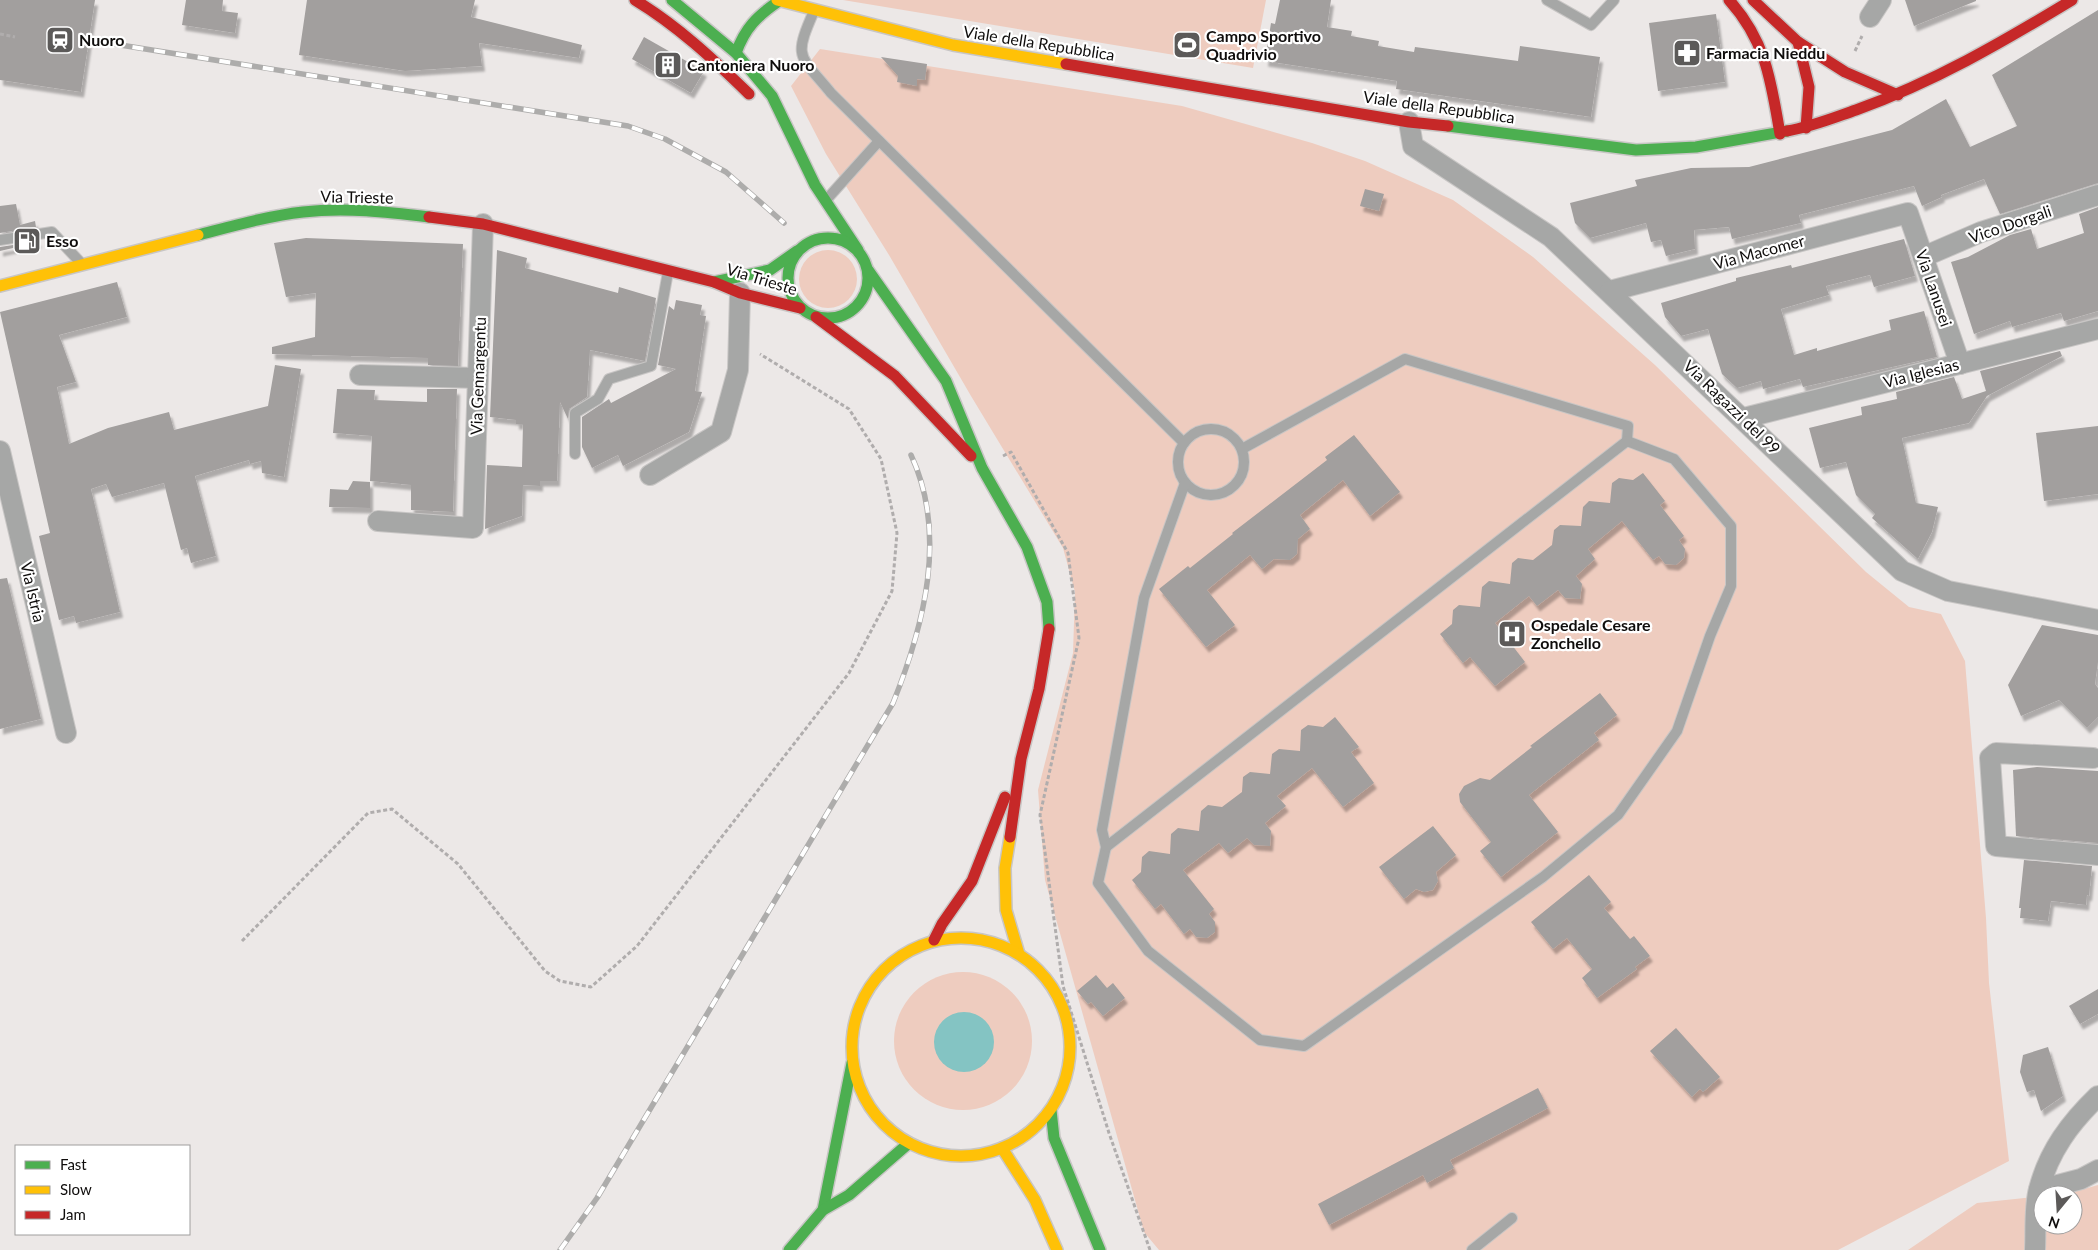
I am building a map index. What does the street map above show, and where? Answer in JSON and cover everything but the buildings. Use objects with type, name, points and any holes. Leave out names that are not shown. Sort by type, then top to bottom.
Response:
[{"type":"main road","points":[[635,0],[666,18],[729,73],[756,100]]},
{"type":"main road","points":[[672,0],[736,54],[772,96],[815,185],[858,250],[868,270],[946,381],[982,468],[1026,547],[1047,602],[1050,626],[1039,689],[1021,759],[1005,868],[1006,910],[1019,954]]},
{"type":"main road","points":[[736,54],[750,20],[778,0]]},
{"type":"main road","name":"Viale della Repubblica","points":[[778,0],[953,45],[1409,122],[1487,129],[1636,150],[1696,147],[1806,128],[1898,95],[1979,56],[2072,0]]},
{"type":"main road","points":[[1729,0],[1744,15],[1767,58],[1780,134]]},
{"type":"main road","points":[[1753,0],[1798,42],[1846,72],[1898,95]]},
{"type":"main road","points":[[1798,42],[1809,87],[1806,128]]},
{"type":"main road","points":[[769,114],[789,134]]},
{"type":"main road","points":[[815,185],[817,208]]},
{"type":"main road","name":"Via Trieste","points":[[0,286],[239,224],[304,212],[380,211],[483,224],[668,272],[714,282],[740,293],[800,308]]},
{"type":"main road","points":[[810,241],[815,225]]},
{"type":"main road","points":[[858,250],[847,242],[835,238],[822,238],[810,241],[797,252],[790,262],[787,274],[793,298],[800,308],[816,317],[895,376],[982,468]]},
{"type":"main road","name":"Via Trieste","points":[[714,282],[770,270],[797,252]]},
{"type":"main road","points":[[816,317],[837,317],[855,308],[866,291],[868,270]]},
{"type":"main road","points":[[934,940],[942,924],[972,881],[1021,759]]},
{"type":"main road","points":[[823,1210],[852,1062],[852,1035],[858,1009],[870,985],[887,965],[902,955],[934,940],[963,937],[992,942],[1019,954],[1039,970],[1055,990],[1066,1013],[1070,1038],[1070,1063],[1063,1088],[1051,1110],[1037,1126],[1020,1139],[1002,1148],[979,1155],[955,1156],[931,1152],[909,1143],[888,1128],[871,1109],[859,1086],[852,1062]]},
{"type":"main road","points":[[1051,1110],[1054,1138],[1100,1250]]},
{"type":"main road","points":[[789,1250],[823,1210],[850,1195],[909,1143]]},
{"type":"main road","points":[[1002,1148],[1035,1200],[1057,1250]]},
{"type":"street","points":[[1870,17],[1881,0]]},
{"type":"street","name":"Via Ragazzi del 99","points":[[1409,122],[1413,146],[1551,237],[1744,418],[1902,570],[1948,591],[2098,620]]},
{"type":"street","name":"Vico Dorgali","points":[[1923,257],[1980,232],[2098,195]]},
{"type":"street","name":"Via Macomer","points":[[1610,291],[1908,213]]},
{"type":"street","name":"Via Lanusei","points":[[1908,213],[1960,364]]},
{"type":"street","name":"Via Gennargentu","points":[[378,521],[473,528],[483,224]]},
{"type":"street","points":[[650,474],[721,432],[738,370],[740,293]]},
{"type":"street","name":"Via Iglesias","points":[[1744,418],[2098,329]]},
{"type":"street","points":[[360,376],[478,378]]},
{"type":"street","name":"Via Istria","points":[[0,451],[66,733]]},
{"type":"street","points":[[2093,758],[1996,753],[1990,758],[1996,846],[2098,855]]},
{"type":"street","points":[[2041,1185],[2056,1144],[2076,1117],[2098,1096]]},
{"type":"street","points":[[2056,1185],[2081,1178],[2098,1170]]},
{"type":"street","points":[[2035,1250],[2036,1235]]},
{"type":"lane","points":[[1547,0],[1591,25],[1614,0]]},
{"type":"lane","points":[[814,10],[800,42],[801,56],[831,93],[1184,443]]},
{"type":"lane","points":[[826,200],[879,141]]},
{"type":"lane","points":[[0,240],[52,232],[82,264]]},
{"type":"lane","points":[[575,454],[575,413],[598,399],[609,379],[651,366],[668,272]]},
{"type":"lane","points":[[1106,846],[1627,441],[1628,426],[1405,359],[1242,449]]},
{"type":"lane","points":[[1220,430],[1233,437],[1242,449],[1244,470],[1240,480],[1228,490],[1214,495],[1203,494],[1193,490],[1185,483],[1180,474],[1178,463],[1184,443],[1200,431],[1220,430]]},
{"type":"lane","points":[[1185,483],[1144,598],[1102,830],[1106,846],[1098,883],[1148,951],[1260,1040],[1304,1046],[1543,877],[1618,815],[1677,731],[1710,636],[1731,586],[1731,526],[1674,459],[1627,441]]},
{"type":"lane","points":[[1472,1250],[1512,1218]]},
{"type":"path","points":[[1846,72],[1870,17]]},
{"type":"path","points":[[0,34],[16,37]]},
{"type":"path","points":[[242,940],[368,813],[392,809],[458,864],[545,971],[560,981],[591,987],[637,946],[849,673],[892,591],[897,533],[881,459],[849,409],[740,342]]},
{"type":"path","points":[[982,468],[1011,452],[1068,553],[1079,638],[1040,815],[1063,986],[1109,1133],[1150,1250]]},
{"type":"shaded area","name":"Campo Sportivo Quadrivio","points":[[843,0],[1266,0],[1253,68]]},
{"type":"shaded area","name":"Ospedale Cesare Zonchello","points":[[820,49],[1182,106],[1312,143],[1365,161],[1453,200],[1533,257],[1655,365],[1866,572],[1909,607],[1941,614],[1965,661],[1986,918],[1989,983],[2009,1161],[1838,1250],[1159,1250],[1144,1232],[1045,880],[1038,790],[1073,653],[1075,592],[1063,548],[889,255],[826,154],[791,86]]},
{"type":"shaded area","points":[[828,250],[844,255],[852,263],[857,279],[852,295],[844,303],[828,308],[812,303],[804,295],[799,279],[804,263],[812,255]]},
{"type":"shaded area","points":[[963,972],[989,977],[1012,992],[1027,1015],[1032,1041],[1027,1067],[1012,1090],[989,1105],[963,1110],[937,1105],[914,1090],[899,1067],[894,1041],[899,1015],[914,992],[937,977]]},
{"type":"shaded area","points":[[2098,1185],[2098,1250],[1908,1250],[1977,1203],[2033,1197],[2033,1235],[2083,1235],[2083,1189]]},
{"type":"water","points":[[964,1012],[981,1017],[989,1025],[994,1042],[989,1059],[981,1067],[964,1072],[947,1067],[939,1059],[934,1042],[939,1025],[947,1017]]},
{"type":"railway","points":[[89,40],[628,126],[665,139],[726,172],[784,223]]},
{"type":"railway","points":[[560,1250],[597,1198],[893,703],[914,643],[928,580],[930,548],[928,516],[922,485],[911,455]]},
{"type":"traffic: fast","points":[[672,0],[736,53],[772,96],[815,185],[858,250]]},
{"type":"traffic: fast","points":[[736,53],[743,36],[753,23],[779,1]]},
{"type":"traffic: fast","points":[[1448,126],[1636,150],[1696,147],[1787,131]]},
{"type":"traffic: fast","points":[[198,235],[264,219],[319,211],[366,211],[429,217]]},
{"type":"traffic: fast","points":[[820,238],[836,238],[857,249],[868,270],[868,278],[868,286],[857,307],[836,318],[820,318],[806,312],[794,300],[788,286],[788,270],[794,256],[806,244],[820,238]]},
{"type":"traffic: fast","points":[[714,282],[770,270],[797,251]]},
{"type":"traffic: fast","points":[[868,270],[946,381],[982,468],[1027,547],[1047,602],[1049,629]]},
{"type":"traffic: fast","points":[[823,1210],[852,1063]]},
{"type":"traffic: fast","points":[[1051,1110],[1054,1138],[1100,1250]]},
{"type":"traffic: fast","points":[[789,1250],[823,1210],[849,1195],[909,1143]]},
{"type":"traffic: slow","points":[[777,0],[953,45],[1066,64]]},
{"type":"traffic: slow","points":[[0,286],[198,235]]},
{"type":"traffic: slow","points":[[1010,837],[1005,868],[1006,910],[1019,954]]},
{"type":"traffic: slow","points":[[972,938],[1003,946],[1022,956],[1038,970],[1052,986],[1062,1005],[1070,1036],[1070,1047],[1070,1058],[1062,1089],[1052,1108],[1038,1124],[1022,1138],[1003,1148],[972,1156],[950,1156],[919,1148],[900,1138],[870,1108],[860,1089],[854,1068],[852,1036],[860,1005],[870,986],[900,956],[919,946],[940,940],[972,938]]},
{"type":"traffic: slow","points":[[1002,1148],[1035,1200],[1057,1250]]},
{"type":"traffic: jam","points":[[635,0],[680,32],[749,94]]},
{"type":"traffic: jam","points":[[1729,0],[1741,15],[1759,46],[1770,79],[1780,134]]},
{"type":"traffic: jam","points":[[1753,0],[1798,42],[1845,72],[1898,95]]},
{"type":"traffic: jam","points":[[1787,131],[1830,119],[1913,87],[1967,61],[2072,0]]},
{"type":"traffic: jam","points":[[1798,42],[1809,87],[1806,128]]},
{"type":"traffic: jam","points":[[1066,64],[1409,122],[1448,126]]},
{"type":"traffic: jam","points":[[429,217],[483,224],[714,282],[740,293],[800,308]]},
{"type":"traffic: jam","points":[[816,317],[895,376],[971,456]]},
{"type":"traffic: jam","points":[[1010,837],[1021,759],[1039,689],[1049,629]]},
{"type":"traffic: jam","points":[[934,940],[942,924],[972,881],[1005,797]]},
{"type":"place","name":"Nuoro","points":[[60,40]]},
{"type":"place","name":"Campo Sportivo Quadrivio","points":[[1187,45]]},
{"type":"place","name":"Farmacia Nieddu","points":[[1687,53]]},
{"type":"place","name":"Cantoniera Nuoro","points":[[668,65]]},
{"type":"place","name":"Esso","points":[[27,241]]},
{"type":"place","name":"Ospedale Cesare Zonchello","points":[[1512,634]]}]
